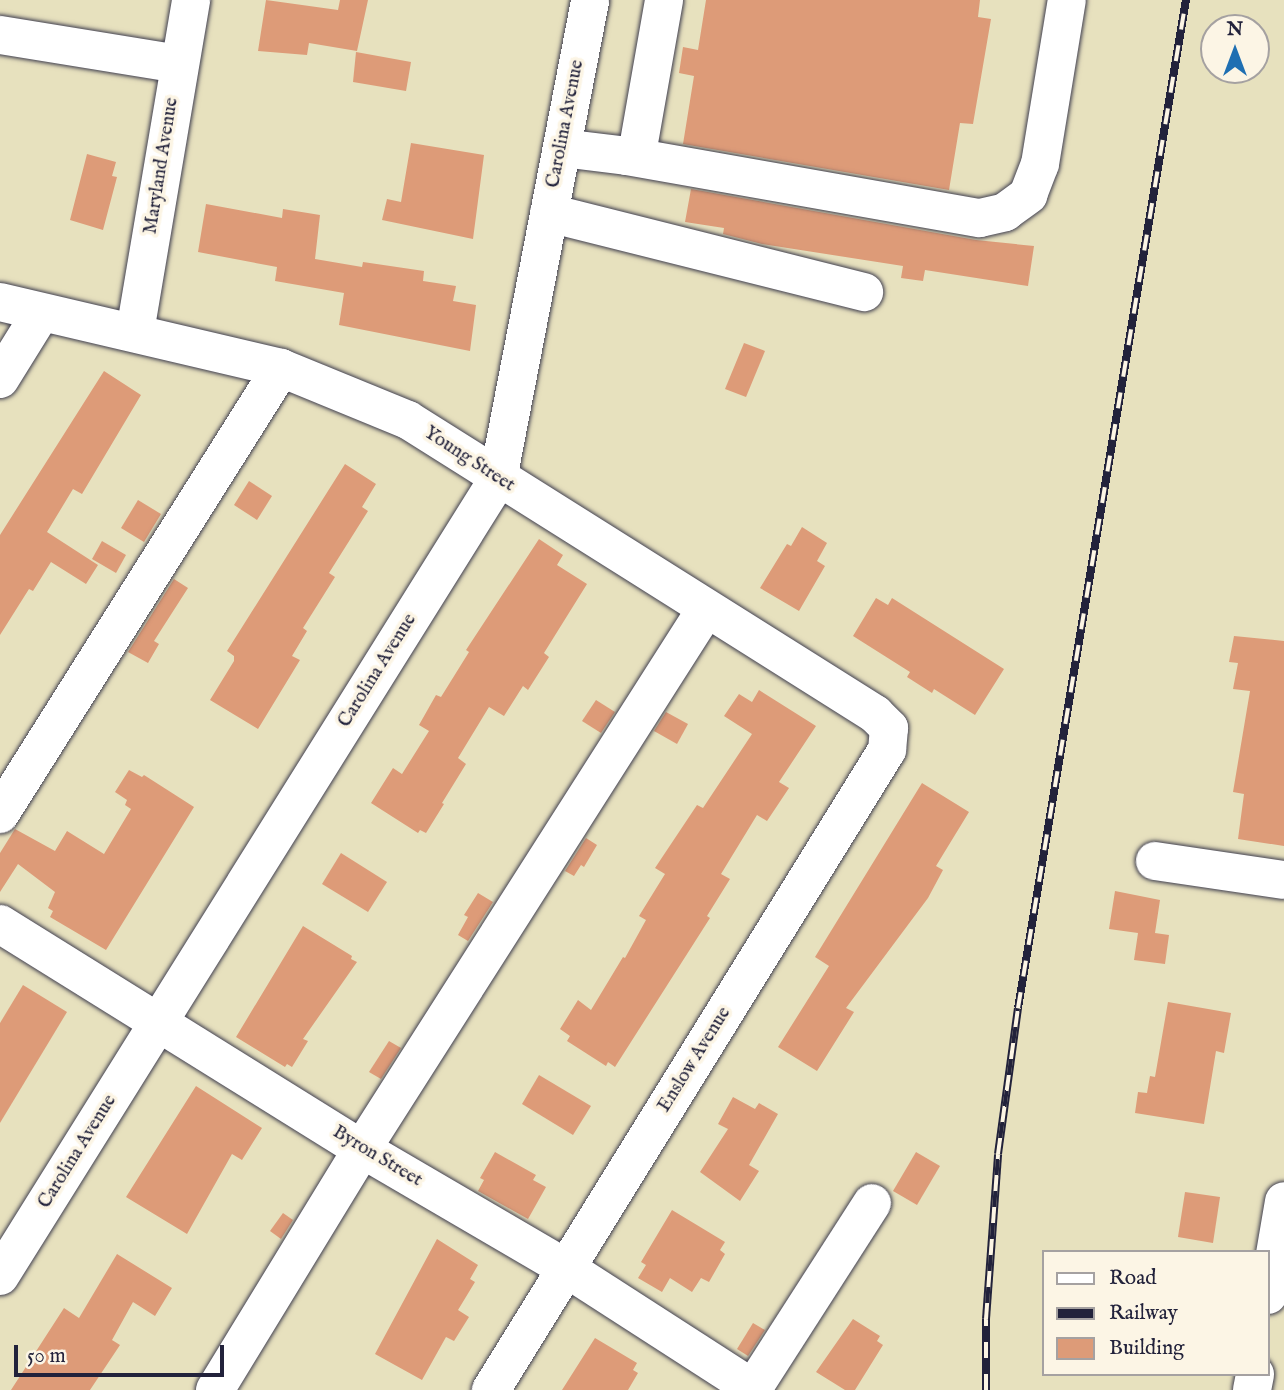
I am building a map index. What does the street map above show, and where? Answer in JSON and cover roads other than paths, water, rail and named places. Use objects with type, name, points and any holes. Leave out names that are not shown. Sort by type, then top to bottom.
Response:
[{"type":"street","name":"Maryland Avenue","points":[[135,332],[191,0]]},
{"type":"street","name":"Carolina Avenue","points":[[0,1276],[498,479],[590,0]]},
{"type":"street","points":[[627,156],[638,148],[664,0]]},
{"type":"street","points":[[562,148],[627,156],[980,218],[1005,212],[1028,195],[1040,164],[1067,0]]},
{"type":"street","points":[[0,35],[180,64]]},
{"type":"street","points":[[550,213],[864,292]]},
{"type":"street","name":"Young Street","points":[[0,302],[281,368],[408,420],[875,714],[889,728]]},
{"type":"street","points":[[0,379],[41,313]]},
{"type":"street","points":[[0,814],[281,368]]},
{"type":"street","points":[[215,1390],[362,1149],[706,609]]},
{"type":"street","name":"Enslow Avenue","points":[[491,1390],[887,750],[889,728]]},
{"type":"street","points":[[1155,861],[1284,880]]},
{"type":"street","name":"Byron Street","points":[[0,924],[362,1149],[566,1268],[753,1390]]},
{"type":"street","points":[[1270,1283],[1284,1201]]},
{"type":"street","points":[[753,1390],[872,1203]]},
{"type":"railway","points":[[986,1390],[986,1319],[998,1154],[1018,1008],[1186,0]]}]
